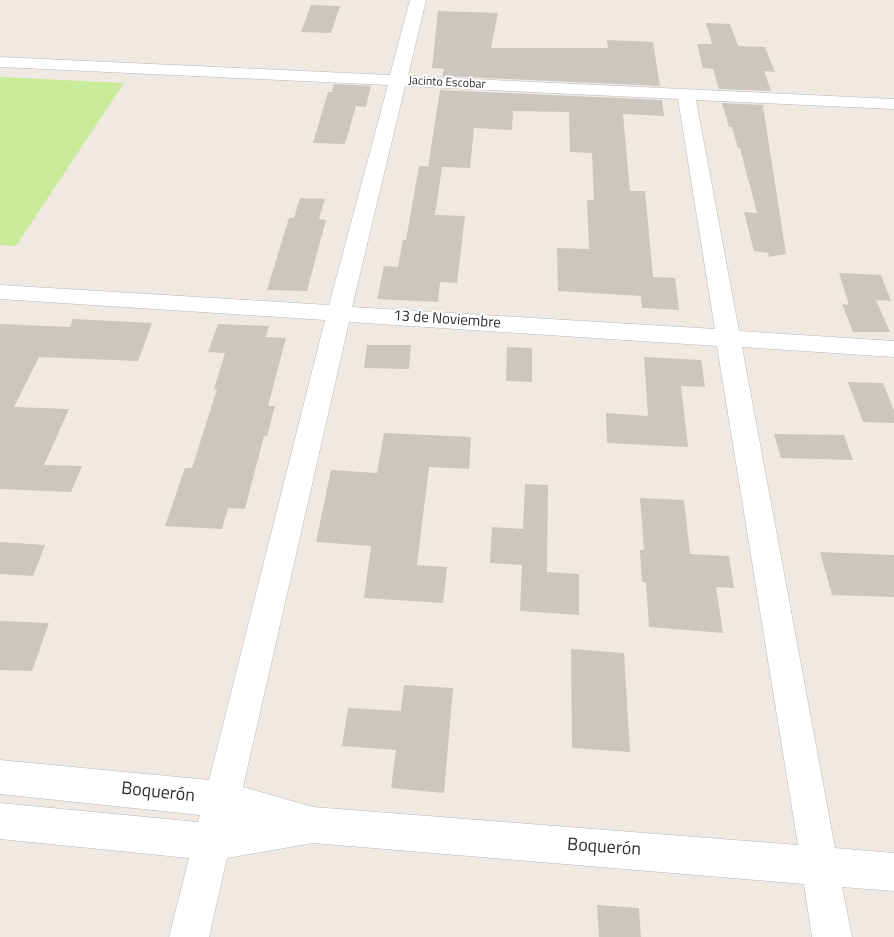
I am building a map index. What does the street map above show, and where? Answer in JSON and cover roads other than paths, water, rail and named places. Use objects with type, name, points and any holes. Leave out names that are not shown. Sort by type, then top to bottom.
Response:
[{"type":"street","points":[[189,937],[396,81],[418,0]]},
{"type":"street","name":"Jacinto Escobar","points":[[0,62],[894,104]]},
{"type":"street","points":[[686,94],[832,937]]},
{"type":"street","name":"13 de Noviembre","points":[[0,292],[894,349]]},
{"type":"street","name":"Boquerón","points":[[0,777],[223,799],[313,825],[820,864],[894,872]]},
{"type":"street","name":"Boquerón","points":[[0,821],[212,842],[313,825]]}]
